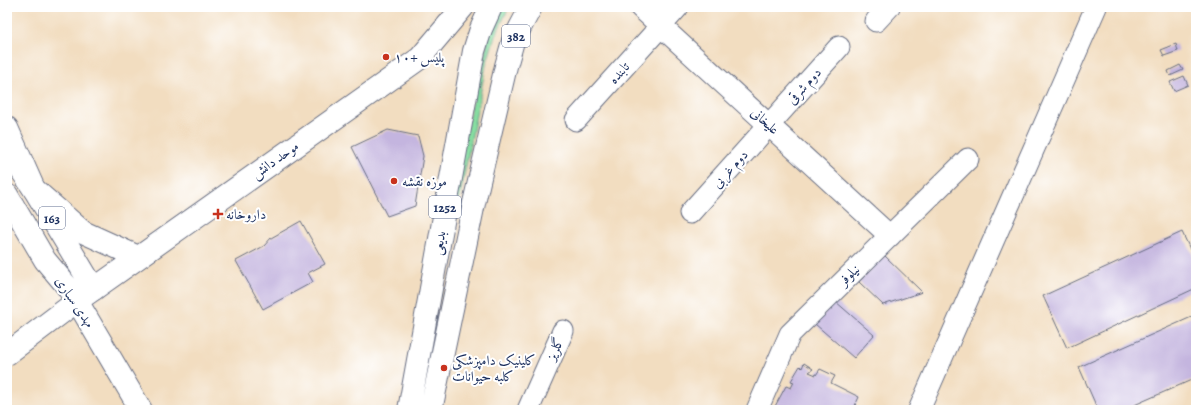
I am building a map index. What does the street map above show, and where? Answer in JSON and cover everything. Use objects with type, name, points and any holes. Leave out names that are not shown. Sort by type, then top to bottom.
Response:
[{"type":"main road","name":"موحد دانش","points":[[7,354],[138,257],[420,58],[463,7]]},
{"type":"main road","name":"بدیعی","points":[[409,410],[474,51],[481,29],[491,7]]},
{"type":"main road","name":"382","points":[[506,66],[513,41],[531,7]]},
{"type":"main road","name":"بدیعی","points":[[432,410],[474,203],[506,66]]},
{"type":"main road","points":[[7,128],[34,189],[83,232],[138,257]]},
{"type":"main road","name":"مهدی سباری","points":[[7,149],[34,189],[94,289]]},
{"type":"main road","name":"مهدی سباری","points":[[9,198],[45,260],[66,285],[77,302],[141,410]]},
{"type":"street","name":"علیخانی","points":[[640,7],[890,236]]},
{"type":"street","name":"تابنده","points":[[576,120],[678,7]]},
{"type":"street","points":[[920,410],[1096,7]]},
{"type":"street","name":"دوم شرقی","points":[[769,126],[839,47]]},
{"type":"street","name":"دوم غربی","points":[[690,213],[769,126]]},
{"type":"street","name":"نیلوفر","points":[[757,410],[790,334],[968,158]]},
{"type":"street","name":"گلریز","points":[[528,410],[563,331]]},
{"type":"green space","points":[[496,7],[509,7],[495,36],[486,65],[440,297],[455,173]]},
{"type":"building","points":[[1176,44],[1178,51],[1164,56],[1161,50]]},
{"type":"building","points":[[1180,65],[1183,70],[1170,76],[1168,71]]},
{"type":"building","points":[[1184,76],[1188,85],[1174,91],[1170,82]]},
{"type":"building","name":"موزه نقشه","points":[[388,130],[418,136],[423,156],[415,206],[387,216],[352,147]]},
{"type":"building","points":[[301,221],[325,264],[308,273],[313,282],[263,309],[236,261],[264,246],[271,238]]},
{"type":"building","points":[[1182,232],[1196,262],[1196,288],[1067,348],[1043,296]]},
{"type":"building","points":[[884,255],[922,292],[883,305],[859,282]]},
{"type":"building","points":[[835,301],[874,335],[854,358],[815,324]]},
{"type":"building","points":[[1196,315],[1196,378],[1123,410],[1098,410],[1079,367]]},
{"type":"building","points":[[804,363],[813,369],[809,372],[816,375],[820,369],[835,376],[831,383],[859,397],[853,410],[773,410],[786,386],[791,388],[794,382],[791,381],[800,366],[802,368]]},
{"type":"place","name":"پلیس +۱۰","points":[[386,57]]},
{"type":"place","name":"موزه نقشه","points":[[394,181]]},
{"type":"place","name":"داروخانه","points":[[218,214]]},
{"type":"place","name":"کلینیک دامپزشکی کلبه حیوانات","points":[[444,368]]}]
